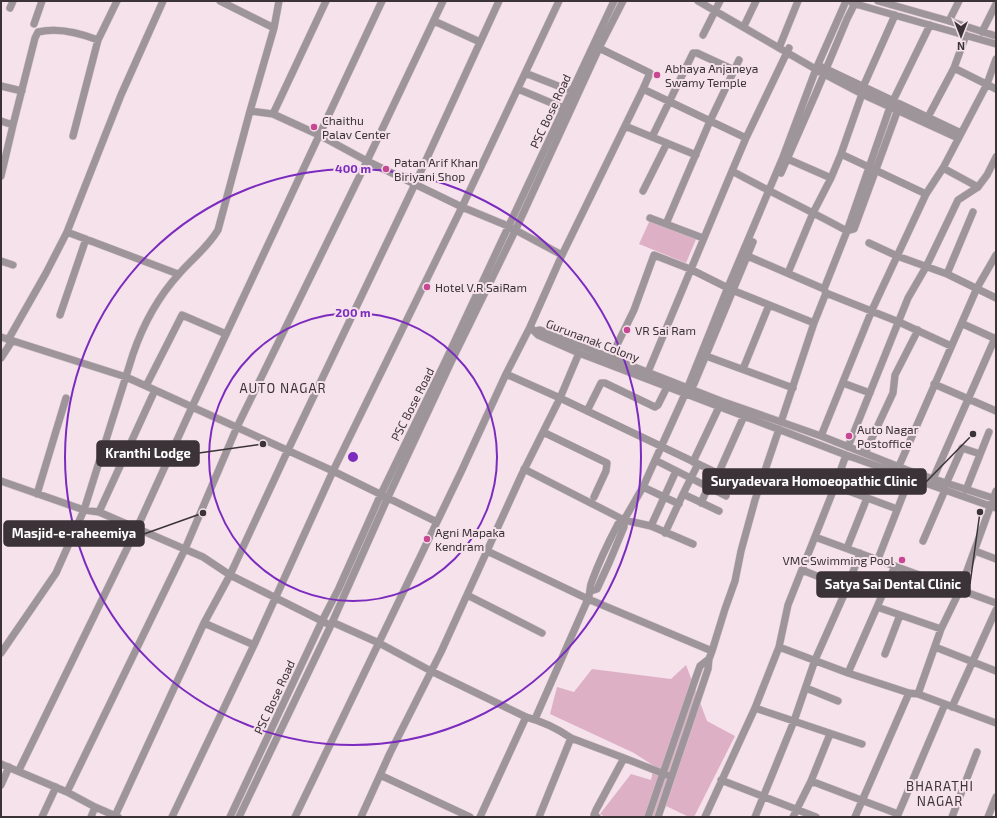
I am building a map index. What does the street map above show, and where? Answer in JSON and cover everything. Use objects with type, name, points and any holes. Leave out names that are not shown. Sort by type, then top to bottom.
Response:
[{"type":"street","points":[[34,24],[42,1]]},
{"type":"street","points":[[73,136],[98,40],[117,1]]},
{"type":"street","points":[[1,358],[7,339],[46,273],[67,232],[121,94],[163,1]]},
{"type":"street","points":[[220,1],[274,28]]},
{"type":"street","points":[[1,653],[56,573],[84,510],[140,334],[162,296],[178,274],[211,242],[218,230],[274,28],[279,1]]},
{"type":"street","points":[[273,114],[326,1]]},
{"type":"street","points":[[19,770],[137,528],[382,1]]},
{"type":"street","points":[[67,792],[185,549],[237,427],[367,161],[443,1]]},
{"type":"street","points":[[1,764],[19,770],[116,816],[204,623],[230,575],[499,1]]},
{"type":"street","points":[[172,817],[254,645],[333,471],[462,207],[559,1]]},
{"type":"street","name":"PSC Bose Road","points":[[239,817],[332,624],[388,497],[458,347],[515,231],[566,109],[571,91],[614,1]]},
{"type":"street","name":"PSC Bose Road","points":[[230,817],[508,226],[566,109],[623,1]]},
{"type":"street","points":[[698,1],[745,24],[780,46]]},
{"type":"street","points":[[705,1],[716,10],[817,67],[862,90],[960,135]]},
{"type":"street","points":[[703,35],[720,1]]},
{"type":"street","points":[[745,24],[756,1]]},
{"type":"street","points":[[780,46],[798,1]]},
{"type":"street","points":[[785,158],[817,67],[845,1],[996,44]]},
{"type":"street","points":[[878,1],[949,20],[996,36]]},
{"type":"street","points":[[949,20],[959,1]]},
{"type":"street","points":[[688,392],[770,192],[855,3]]},
{"type":"street","points":[[982,32],[996,4]]},
{"type":"street","points":[[788,273],[813,212],[831,178],[841,154],[862,90],[895,15]]},
{"type":"street","points":[[434,21],[480,42]]},
{"type":"street","points":[[658,817],[708,669],[709,659],[735,581],[741,551],[756,500],[814,323],[847,231],[855,227],[872,170],[895,105],[930,25]]},
{"type":"street","points":[[1,176],[35,38],[38,32],[46,30],[79,33],[98,40]]},
{"type":"street","points":[[928,117],[954,68],[966,35]]},
{"type":"street","points":[[295,817],[437,522],[506,374],[532,329],[562,254],[650,73],[599,48]]},
{"type":"street","points":[[648,372],[746,138],[788,50]]},
{"type":"street","points":[[652,137],[693,53],[697,53],[734,70]]},
{"type":"street","points":[[822,436],[872,310],[896,256],[926,194],[943,168],[987,84],[996,59]]},
{"type":"street","points":[[666,224],[710,121],[739,60]]},
{"type":"street","points":[[954,68],[996,89]]},
{"type":"street","points":[[525,73],[571,91]]},
{"type":"street","points":[[1,86],[22,91]]},
{"type":"street","points":[[518,88],[566,109]]},
{"type":"street","points":[[643,89],[746,138]]},
{"type":"street","points":[[895,105],[928,117],[960,135]]},
{"type":"street","points":[[250,111],[273,114],[319,135],[367,161],[462,207],[508,226],[515,231],[562,254]]},
{"type":"street","points":[[1,121],[13,125]]},
{"type":"street","points":[[625,126],[696,155]]},
{"type":"street","points":[[643,191],[667,143]]},
{"type":"street","points":[[841,154],[872,170],[926,194]]},
{"type":"street","points":[[705,817],[755,708],[779,647],[788,605],[835,486],[843,454],[862,416],[870,393],[900,322],[908,298],[926,267],[958,200],[978,187],[987,175],[996,157]]},
{"type":"street","points":[[785,158],[831,178]]},
{"type":"street","points":[[943,168],[978,187]]},
{"type":"street","points":[[732,171],[847,231]]},
{"type":"street","points":[[947,274],[973,212]]},
{"type":"street","points":[[650,218],[703,238]]},
{"type":"street","points":[[67,232],[178,274]]},
{"type":"street","points":[[60,315],[86,239]]},
{"type":"street","points":[[869,243],[896,256],[947,274],[996,298]]},
{"type":"street","points":[[745,254],[951,346]]},
{"type":"street","points":[[610,358],[634,310],[654,255],[690,269],[730,289],[814,323]]},
{"type":"street","points":[[899,466],[951,346],[963,324],[978,288],[996,255]]},
{"type":"street","points":[[1,261],[13,265]]},
{"type":"street","points":[[535,719],[588,599],[591,591],[590,586],[598,566],[618,524],[624,520],[643,487],[706,356],[730,289]]},
{"type":"street","points":[[743,369],[769,305]]},
{"type":"street","points":[[146,386],[182,314],[226,334]]},
{"type":"street","points":[[933,479],[996,339],[963,324]]},
{"type":"street","name":"Gurunanak Colony","points":[[532,329],[538,335],[579,353],[667,387],[688,392],[780,426],[843,454],[910,477],[945,487],[993,507]]},
{"type":"street","name":"Gurunanak Colony","points":[[532,329],[540,330],[648,372],[719,407],[744,416],[822,436],[933,479],[945,487],[966,490],[995,499]]},
{"type":"street","points":[[865,453],[893,393],[895,375],[918,330]]},
{"type":"street","points":[[7,339],[146,386],[333,471],[437,522]]},
{"type":"street","points":[[361,817],[432,671],[524,468],[560,398],[579,353]]},
{"type":"street","points":[[706,356],[793,388]]},
{"type":"street","points":[[506,374],[715,472]]},
{"type":"street","points":[[587,411],[601,383],[656,407],[667,387]]},
{"type":"street","points":[[843,383],[870,393]]},
{"type":"street","points":[[934,384],[996,411]]},
{"type":"street","points":[[99,512],[155,390]]},
{"type":"street","points":[[37,494],[66,398]]},
{"type":"street","points":[[665,533],[691,478],[695,463],[719,407]]},
{"type":"street","points":[[701,503],[715,472],[719,472],[744,416]]},
{"type":"street","points":[[543,432],[607,463],[606,471],[594,497]]},
{"type":"street","points":[[966,490],[989,432]]},
{"type":"street","points":[[923,541],[962,448],[964,447],[980,454]]},
{"type":"street","points":[[655,460],[726,496]]},
{"type":"street","points":[[524,468],[624,520],[651,526],[692,544]]},
{"type":"street","points":[[651,526],[676,471]]},
{"type":"street","points":[[878,559],[910,477]]},
{"type":"street","points":[[1,481],[84,510],[99,512],[185,549],[203,557],[230,575],[322,621],[379,643],[526,717],[535,719],[571,738],[671,777]]},
{"type":"street","points":[[835,486],[897,509]]},
{"type":"street","points":[[643,487],[679,504]]},
{"type":"street","points":[[918,694],[941,629],[960,590],[993,507],[996,491]]},
{"type":"street","points":[[683,494],[720,511]]},
{"type":"street","points":[[847,548],[867,498]]},
{"type":"street","points":[[815,537],[996,603]]},
{"type":"street","points":[[487,551],[588,599],[712,651]]},
{"type":"street","points":[[975,551],[996,559]]},
{"type":"street","points":[[755,817],[794,721],[815,660],[847,588],[860,553]]},
{"type":"street","points":[[848,673],[895,566]]},
{"type":"street","points":[[802,570],[847,588]]},
{"type":"street","points":[[467,594],[542,633]]},
{"type":"street","points":[[877,607],[941,629]]},
{"type":"street","points":[[952,707],[996,610]]},
{"type":"street","points":[[885,654],[900,615]]},
{"type":"street","points":[[204,623],[254,645]]},
{"type":"street","points":[[779,647],[848,673],[909,693],[918,694],[996,723]]},
{"type":"street","points":[[935,647],[996,671]]},
{"type":"street","points":[[648,817],[694,680],[700,666],[709,659]]},
{"type":"street","points":[[806,688],[838,701]]},
{"type":"street","points":[[855,817],[909,693]]},
{"type":"street","points":[[811,781],[862,800],[897,816],[945,704]]},
{"type":"street","points":[[755,708],[862,744]]},
{"type":"street","points":[[480,817],[526,717]]},
{"type":"street","points":[[793,817],[811,781],[830,734]]},
{"type":"street","points":[[539,817],[571,738]]},
{"type":"street","points":[[952,817],[977,752]]},
{"type":"street","points":[[597,817],[594,815],[596,810],[624,758]]},
{"type":"street","points":[[1,785],[9,767]]},
{"type":"street","points":[[380,776],[470,817]]},
{"type":"street","points":[[722,780],[816,817]]},
{"type":"street","points":[[42,817],[56,787]]},
{"type":"street","points":[[988,817],[996,797]]},
{"type":"street","points":[[91,817],[95,807]]},
{"type":"shaded area","points":[[650,220],[697,237],[686,263],[639,244]]},
{"type":"shaded area","points":[[686,665],[707,721],[735,736],[694,817],[689,817],[666,806],[661,817],[605,817],[600,814],[631,774],[651,780],[654,766],[634,753],[550,714],[557,687],[574,692],[592,669],[671,679]]},
{"type":"place","name":"Abhaya Anjaneya Swamy Temple","points":[[657,75]]},
{"type":"place","name":"Chaithu Palav Center","points":[[314,127]]},
{"type":"place","name":"Patan Arif Khan Biriyani Shop","points":[[386,169]]},
{"type":"place","name":"Hotel V.R SaiRam","points":[[427,287]]},
{"type":"place","name":"VR Sai Ram","points":[[627,330]]},
{"type":"place","name":"Suryadevara Homoeopathic Clinic","points":[[973,434]]},
{"type":"place","name":"Auto Nagar Postoffice","points":[[849,436]]},
{"type":"place","name":"Kranthi Lodge","points":[[263,444]]},
{"type":"place","name":"Satya Sai Dental Clinic","points":[[980,512]]},
{"type":"place","name":"Masjid-e-raheemiya","points":[[203,513]]},
{"type":"place","name":"Agni Mapaka Kendram","points":[[427,539]]},
{"type":"place","name":"VMC Swimming Pool","points":[[902,560]]},
{"type":"district","name":"AUTO NAGAR","points":[[283,388]]},
{"type":"district","name":"BHARATHI NAGAR","points":[[940,794]]}]
